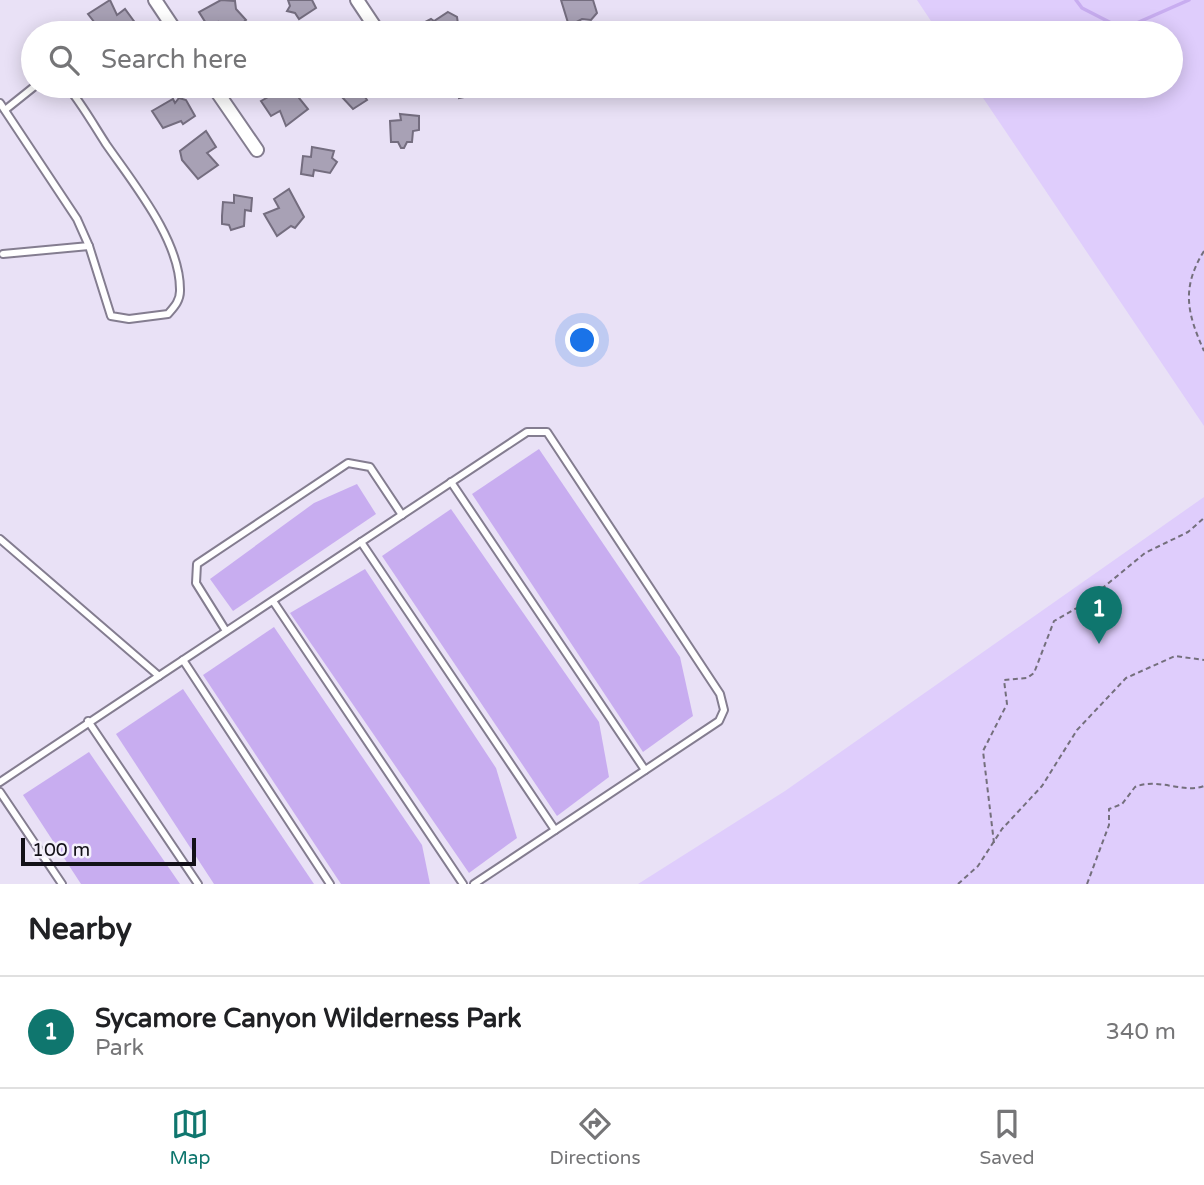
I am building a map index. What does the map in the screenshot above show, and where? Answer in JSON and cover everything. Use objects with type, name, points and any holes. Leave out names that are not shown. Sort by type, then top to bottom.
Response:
[{"type":"street","points":[[155,0],[169,21]]},
{"type":"street","points":[[357,0],[371,21]]},
{"type":"street","points":[[221,98],[257,150]]},
{"type":"lane","points":[[5,110],[21,97]]},
{"type":"lane","points":[[0,103],[76,219],[100,272],[111,316],[129,319],[168,314],[177,304],[180,293],[178,273],[168,243],[141,195],[75,98]]},
{"type":"lane","points":[[1,253],[89,246]]},
{"type":"lane","points":[[0,782],[88,721],[527,432],[543,430],[553,440],[723,701],[719,721],[474,884]]},
{"type":"lane","points":[[226,631],[196,583],[197,564],[348,463],[370,467],[402,515]]},
{"type":"lane","points":[[451,482],[645,771]]},
{"type":"lane","points":[[0,539],[159,676]]},
{"type":"lane","points":[[361,542],[555,830]]},
{"type":"lane","points":[[273,601],[463,884]]},
{"type":"lane","points":[[183,660],[330,884]]},
{"type":"lane","points":[[88,721],[198,884]]},
{"type":"lane","points":[[0,792],[62,884]]},
{"type":"path","points":[[1204,251],[1192,270],[1188,317],[1204,351]]},
{"type":"path","points":[[994,843],[983,751],[1007,704],[1004,680],[1027,678],[1034,673],[1054,621],[1082,605],[1145,553],[1188,532],[1204,518]]},
{"type":"path","points":[[958,884],[978,866],[1042,786],[1084,721],[1126,678],[1175,656],[1204,660]]},
{"type":"path","points":[[1087,884],[1109,825],[1109,809],[1122,804],[1135,787],[1170,784],[1192,790],[1204,786]]},
{"type":"shaded area","points":[[917,0],[1204,0],[1204,426],[983,98],[1183,98],[1183,21],[931,21]]},
{"type":"shaded area","points":[[539,449],[680,657],[693,716],[643,752],[472,494]]},
{"type":"shaded area","points":[[357,484],[376,514],[233,611],[210,579],[314,503]]},
{"type":"shaded area","points":[[1204,497],[1204,884],[638,884],[785,791]]},
{"type":"shaded area","points":[[451,509],[599,722],[609,777],[557,816],[382,556]]},
{"type":"shaded area","points":[[365,569],[496,768],[517,838],[469,873],[290,613]]},
{"type":"shaded area","points":[[274,627],[422,845],[430,884],[341,884],[203,675]]},
{"type":"shaded area","points":[[183,689],[314,884],[214,884],[116,734]]},
{"type":"shaded area","points":[[89,752],[180,884],[81,884],[23,795]]},
{"type":"building","points":[[110,0],[117,15],[125,9],[134,21],[93,21],[88,14]]},
{"type":"building","points":[[221,0],[235,1],[236,9],[246,20],[205,21],[199,12]]},
{"type":"building","points":[[288,0],[312,0],[316,8],[299,19],[295,13],[287,11],[290,6]]},
{"type":"building","points":[[561,0],[593,0],[597,13],[591,20],[567,21]]},
{"type":"building","points":[[448,12],[457,17],[458,21],[434,21]]},
{"type":"building","points":[[179,98],[186,100],[195,116],[183,124],[181,121],[163,128],[152,111],[173,99],[175,103]]},
{"type":"building","points":[[266,98],[299,98],[308,109],[286,126],[280,111],[271,116],[261,101]]},
{"type":"building","points":[[343,98],[366,98],[367,100],[353,109]]},
{"type":"building","points":[[400,114],[419,116],[419,130],[413,131],[412,142],[407,142],[404,148],[401,148],[398,142],[391,142],[390,121],[401,120]]},
{"type":"building","points":[[206,131],[216,147],[207,153],[218,165],[198,179],[182,160],[180,151]]},
{"type":"building","points":[[312,147],[334,151],[332,158],[337,162],[330,173],[314,170],[313,176],[301,174],[303,156],[311,157]]},
{"type":"building","points":[[289,189],[304,217],[295,228],[291,226],[277,236],[264,214],[279,208],[274,199]]},
{"type":"building","points":[[234,195],[252,198],[251,211],[245,210],[244,226],[231,230],[229,225],[222,224],[223,202],[234,203]]},
{"type":"waterway","points":[[1076,0],[1082,8],[1107,21]]},
{"type":"waterway","points":[[1141,21],[1189,0]]},
{"type":"place","name":"Sycamore Canyon Wilderness Park","points":[[1099,644]]}]
